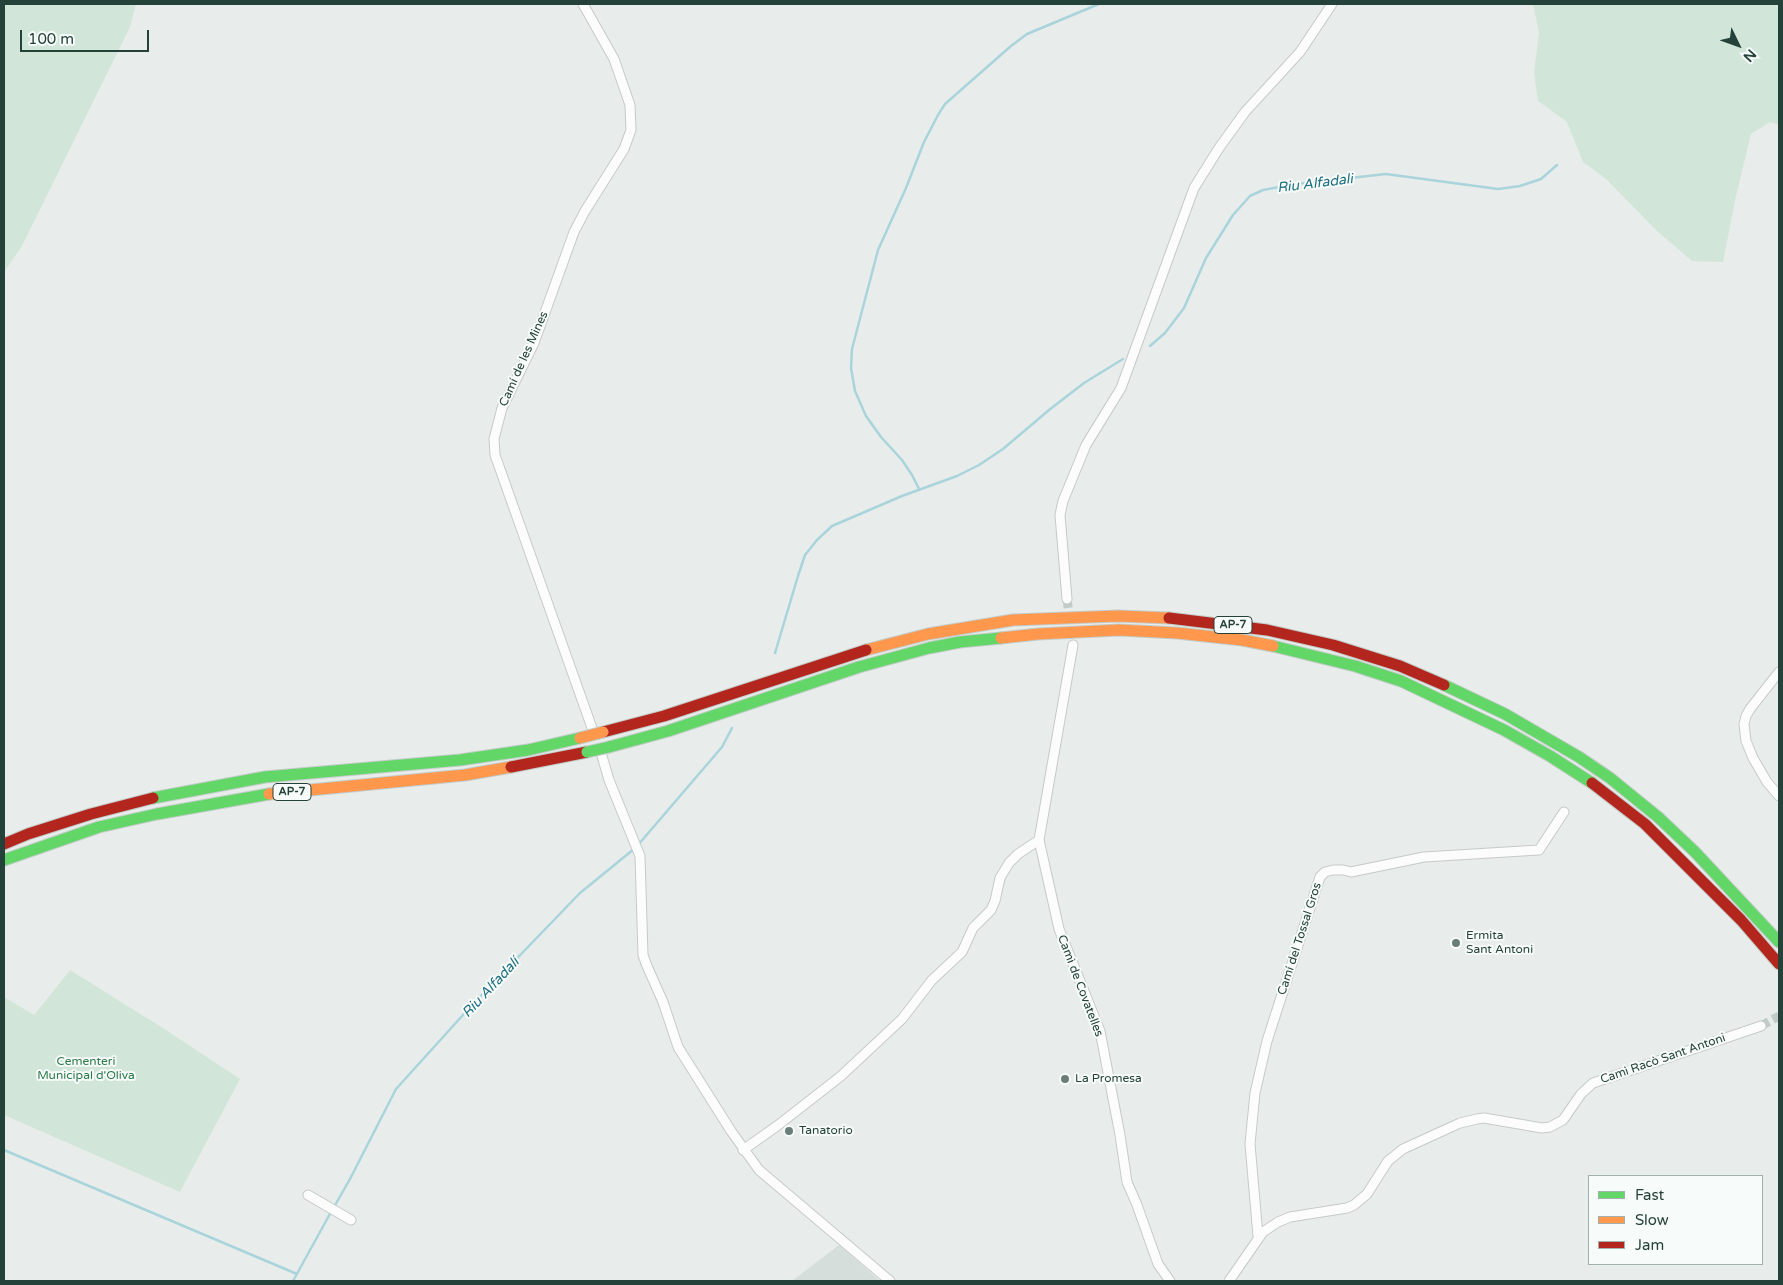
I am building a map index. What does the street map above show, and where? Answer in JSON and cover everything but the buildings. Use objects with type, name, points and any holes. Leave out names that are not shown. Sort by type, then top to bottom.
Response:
[{"type":"highway","name":"AP-7","points":[[4,844],[28,834],[91,814],[156,797],[265,777],[460,760],[528,750],[580,738],[598,730],[664,716],[856,652],[958,628],[1012,620],[1118,616],[1176,618],[1267,630],[1333,645],[1400,666],[1441,683],[1505,714],[1580,757],[1610,778],[1658,817],[1695,852],[1779,942]]},
{"type":"highway","name":"AP-7","points":[[4,860],[99,827],[157,814],[270,794],[465,775],[530,764],[609,747],[668,731],[859,667],[929,648],[960,642],[1038,634],[1119,630],[1177,633],[1242,640],[1355,666],[1401,681],[1504,730],[1550,756],[1592,784],[1645,824],[1741,920],[1779,964]]},
{"type":"street","name":"Camí de les Mines","points":[[583,4],[614,59],[630,105],[631,130],[624,149],[574,232],[534,343],[502,408],[494,438],[495,455],[598,730]]},
{"type":"street","points":[[1067,599],[1060,515],[1063,502],[1086,445],[1121,388],[1194,188],[1219,148],[1245,112],[1300,52],[1332,4]]},
{"type":"street","points":[[743,1150],[777,1126],[840,1076],[902,1019],[932,980],[962,952],[973,928],[991,910],[1000,878],[1009,864],[1018,854],[1039,840],[1073,645]]},
{"type":"street","points":[[1779,672],[1750,709],[1744,724],[1746,741],[1753,758],[1767,782],[1779,796]]},
{"type":"street","points":[[602,756],[640,856],[644,955],[663,1002],[678,1047],[743,1150],[763,1174],[890,1281]]},
{"type":"street","name":"Camí del Tossal Gros","points":[[1260,1234],[1250,1144],[1255,1093],[1267,1041],[1320,877],[1325,872],[1333,870],[1351,872],[1424,857],[1538,850],[1564,812]]},
{"type":"street","name":"Camì de Covatelles","points":[[1039,840],[1059,929],[1100,1031],[1127,1182],[1158,1264],[1170,1281]]},
{"type":"street","name":"Camì Racò Sant Antoni","points":[[1260,1234],[1278,1222],[1290,1217],[1347,1208],[1354,1205],[1367,1194],[1388,1161],[1397,1152],[1460,1123],[1484,1118],[1542,1128],[1550,1127],[1563,1120],[1581,1094],[1593,1083],[1761,1026]]},
{"type":"street","points":[[308,1195],[348,1218]]},
{"type":"street","points":[[1229,1281],[1260,1234]]},
{"type":"shaded area","points":[[839,1245],[880,1281],[792,1281]]},
{"type":"green space","points":[[4,4],[136,4],[130,27],[22,246],[4,272]]},
{"type":"green space","points":[[1533,4],[1779,4],[1779,125],[1770,122],[1751,134],[1723,262],[1692,261],[1657,231],[1606,179],[1583,162],[1567,122],[1538,101],[1534,72],[1539,33]]},
{"type":"green space","name":"Cementeri Municipal d'Oliva","points":[[70,970],[240,1079],[180,1192],[4,1115],[4,997],[34,1015]]},
{"type":"waterway","points":[[919,489],[902,460],[881,437],[866,416],[855,391],[851,368],[852,349],[878,250],[924,142],[945,104],[1027,34],[1099,4]]},
{"type":"waterway","name":"Riu Alfadali","points":[[1150,346],[1165,333],[1184,308],[1206,258],[1233,215],[1250,196],[1263,190],[1296,184],[1386,174],[1498,189],[1520,186],[1541,179],[1557,165]]},
{"type":"waterway","points":[[775,653],[805,555],[832,526],[902,496],[957,476],[979,465],[1003,449],[1084,383],[1123,359]]},
{"type":"waterway","name":"Riu Alfadalí","points":[[638,845],[722,747],[732,728]]},
{"type":"waterway","name":"Riu Alfadalí","points":[[334,1207],[396,1089],[472,1005],[580,893],[634,849]]},
{"type":"waterway","points":[[4,1150],[297,1274]]},
{"type":"waterway","name":"Riu Alfadalí","points":[[293,1281],[331,1212]]},
{"type":"tunnel","points":[[1067,599],[1070,621]]},
{"type":"tunnel","points":[[1761,1026],[1779,1016]]},
{"type":"traffic: fast","points":[[609,747],[668,731],[859,667],[929,648],[960,642],[1001,638]]},
{"type":"traffic: fast","points":[[1273,646],[1355,666],[1401,681],[1504,730],[1592,783]]},
{"type":"traffic: fast","points":[[1444,685],[1505,714],[1579,757],[1610,778],[1658,817],[1695,852],[1779,942]]},
{"type":"traffic: fast","points":[[153,798],[265,777],[460,760],[528,750],[580,738]]},
{"type":"traffic: fast","points":[[587,752],[609,747]]},
{"type":"traffic: fast","points":[[4,860],[99,827],[157,814],[269,794]]},
{"type":"traffic: slow","points":[[866,650],[928,634],[1013,620],[1118,616],[1169,618]]},
{"type":"traffic: slow","points":[[1001,638],[1119,630],[1177,633],[1242,640],[1273,646]]},
{"type":"traffic: slow","points":[[580,738],[603,732]]},
{"type":"traffic: slow","points":[[269,794],[465,775],[511,767]]},
{"type":"traffic: jam","points":[[1169,618],[1267,630],[1333,645],[1400,666],[1444,685]]},
{"type":"traffic: jam","points":[[603,732],[664,716],[866,650]]},
{"type":"traffic: jam","points":[[511,767],[587,752]]},
{"type":"traffic: jam","points":[[1592,783],[1645,824],[1741,920],[1779,964]]},
{"type":"traffic: jam","points":[[4,844],[28,834],[91,814],[153,798]]},
{"type":"place","name":"Ermita Sant Antoni","points":[[1456,943]]},
{"type":"place","name":"La Promesa","points":[[1065,1079]]},
{"type":"place","name":"Tanatorio","points":[[789,1131]]}]
